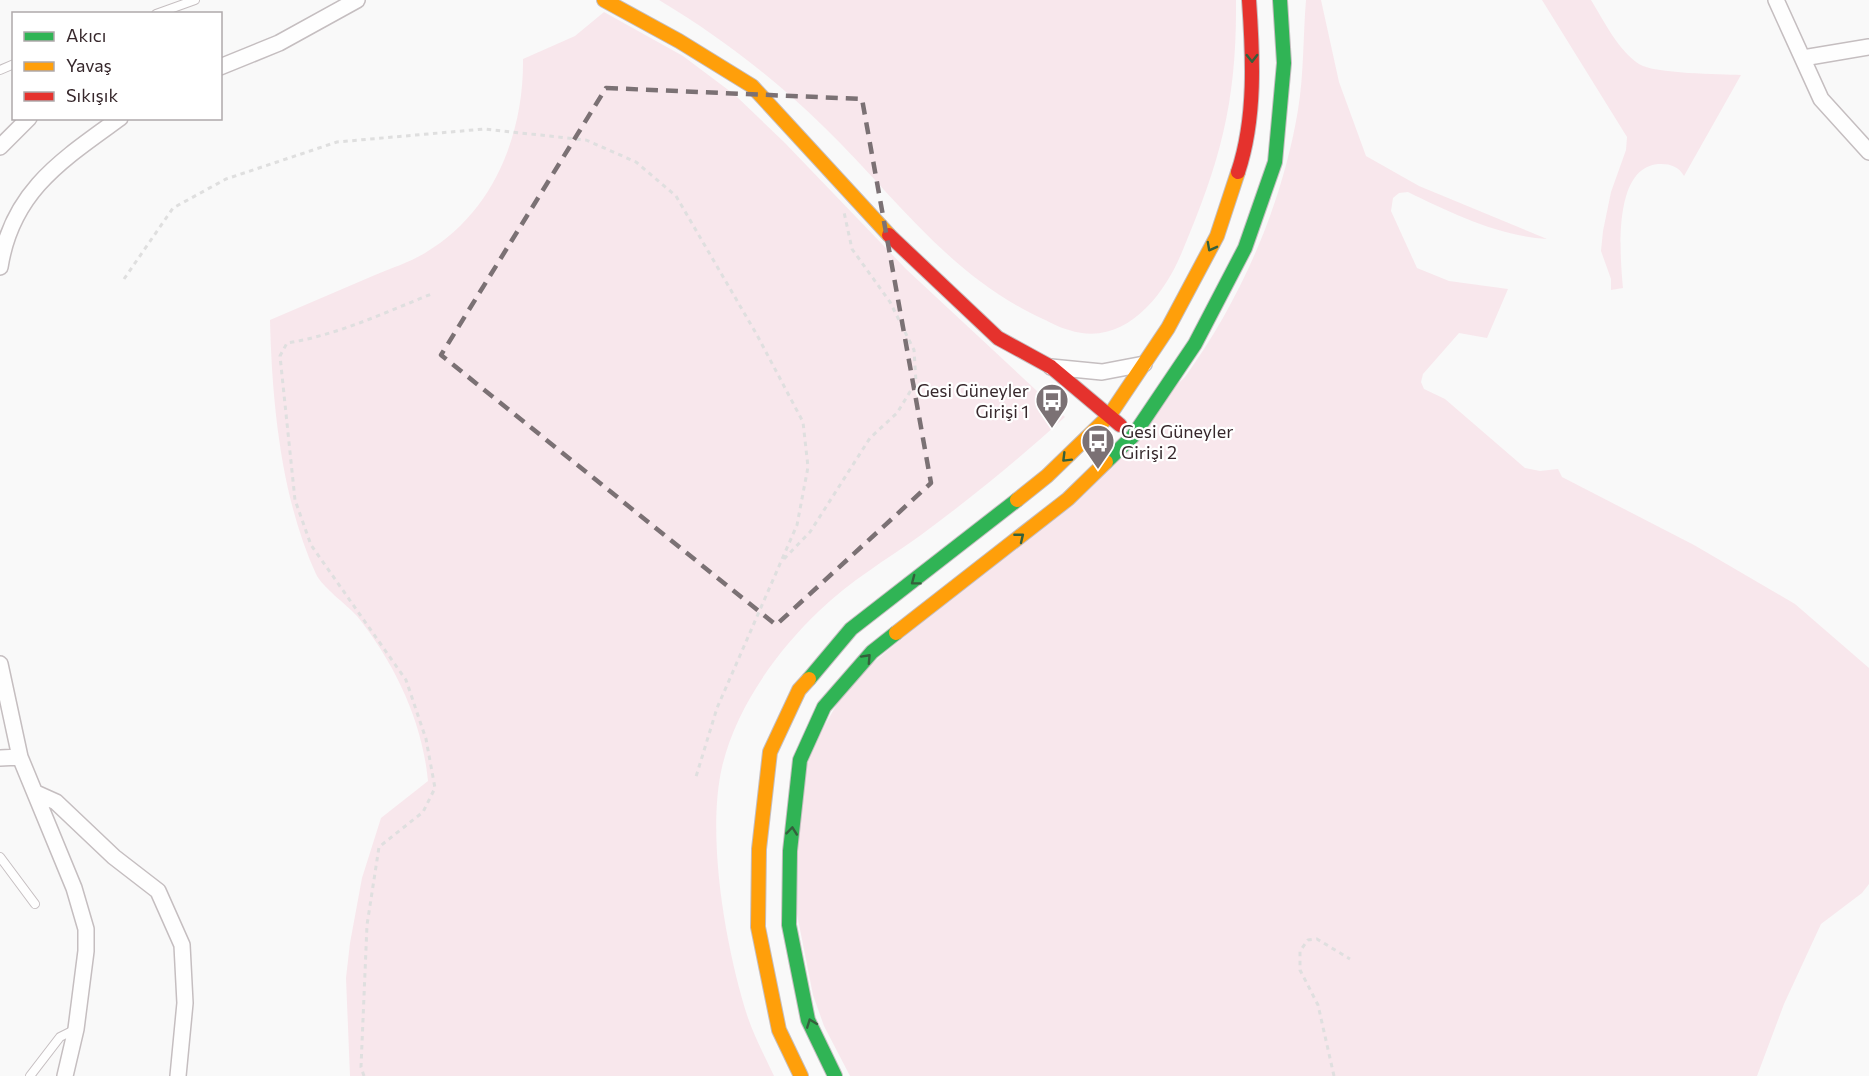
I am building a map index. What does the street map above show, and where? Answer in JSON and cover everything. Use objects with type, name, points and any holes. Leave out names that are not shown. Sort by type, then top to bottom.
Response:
[{"type":"street","points":[[222,66],[279,43],[357,0]]},
{"type":"street","points":[[604,0],[679,41],[752,86],[895,241],[989,330],[998,338],[1052,367],[1133,436]]},
{"type":"street","points":[[801,1076],[779,1030],[758,927],[759,849],[770,752],[799,690],[851,629],[1047,476],[1109,416],[1168,328],[1217,236],[1244,155],[1253,63],[1249,0]]},
{"type":"street","points":[[835,1076],[808,1020],[789,925],[790,851],[800,760],[824,707],[872,652],[1068,500],[1133,436],[1200,334],[1245,248],[1275,162],[1284,63],[1280,0]]},
{"type":"street","points":[[1776,0],[1821,99],[1869,152]]},
{"type":"street","points":[[1803,58],[1869,47]]},
{"type":"street","points":[[0,147],[27,120]]},
{"type":"street","points":[[0,267],[10,224],[23,202],[60,162],[117,120]]},
{"type":"street","points":[[1052,367],[1102,372],[1144,364]]},
{"type":"street","points":[[0,664],[20,757],[74,888],[86,929],[86,951],[76,1029],[65,1076]]},
{"type":"street","points":[[0,758],[20,757]]},
{"type":"street","points":[[36,793],[56,802],[114,856],[158,891],[182,945],[185,1003],[178,1076]]},
{"type":"lane","points":[[162,12],[195,0]]},
{"type":"lane","points":[[0,857],[34,904]]},
{"type":"lane","points":[[30,1076],[60,1037],[76,1029]]},
{"type":"path","points":[[124,279],[172,208],[226,179],[337,142],[484,129],[586,141],[636,162],[676,196],[758,335],[803,422],[808,467],[797,525],[717,708],[695,780]]},
{"type":"path","points":[[782,560],[810,532],[870,438],[897,413],[915,382],[914,350],[890,302],[852,249],[843,209]]},
{"type":"path","points":[[364,1076],[361,1067],[367,925],[379,847],[423,812],[435,788],[426,739],[406,680],[311,545],[295,500],[280,356],[286,343],[349,327],[434,293]]},
{"type":"path","points":[[1334,1076],[1318,1005],[1300,970],[1300,951],[1308,940],[1317,939],[1350,959]]},
{"type":"highlighted area","points":[[606,88],[862,99],[931,483],[776,625],[441,355]]},
{"type":"shaded area","points":[[659,0],[1236,0],[1233,69],[1224,129],[1196,219],[1174,269],[1153,301],[1124,325],[1107,332],[1089,334],[1069,330],[1043,319],[979,281],[951,258],[824,127],[786,92],[724,43]]},
{"type":"shaded area","points":[[1306,0],[1321,0],[1339,82],[1366,156],[1419,186],[1547,239],[1493,228],[1408,192],[1399,193],[1393,198],[1391,211],[1417,268],[1449,281],[1508,289],[1487,338],[1459,333],[1423,374],[1421,382],[1424,389],[1445,399],[1525,468],[1540,471],[1558,469],[1562,477],[1694,545],[1795,604],[1869,668],[1869,884],[1862,893],[1821,924],[1784,1004],[1757,1076],[850,1076],[824,1026],[813,995],[794,899],[805,760],[849,683],[960,590],[1185,377],[1205,347],[1241,284],[1270,216],[1281,181],[1291,146],[1300,96]]},
{"type":"shaded area","points":[[1542,0],[1591,0],[1624,51],[1639,64],[1673,72],[1741,75],[1684,176],[1680,170],[1661,164],[1645,168],[1634,179],[1622,214],[1623,288],[1611,290],[1611,279],[1601,251],[1611,192],[1626,150],[1627,137]]},
{"type":"shaded area","points":[[604,12],[683,56],[735,95],[785,143],[906,269],[1065,417],[976,492],[921,535],[856,580],[819,611],[773,663],[737,724],[722,767],[716,826],[717,859],[726,927],[740,991],[751,1025],[774,1076],[350,1076],[346,978],[362,878],[381,818],[428,781],[420,736],[395,673],[357,616],[319,579],[304,545],[287,482],[276,416],[270,320],[413,259],[449,236],[486,194],[500,170],[518,116],[523,59],[575,36]]},
{"type":"traffic: fast","points":[[1106,462],[1133,436],[1195,344],[1245,248],[1275,162],[1284,63],[1280,0]]},
{"type":"traffic: fast","points":[[809,679],[851,629],[1017,500]]},
{"type":"traffic: fast","points":[[835,1076],[808,1020],[789,925],[790,851],[800,760],[824,707],[872,652],[896,633]]},
{"type":"traffic: slow","points":[[604,0],[679,41],[752,86],[889,235]]},
{"type":"traffic: slow","points":[[1017,500],[1047,476],[1109,416],[1168,328],[1217,236],[1238,172]]},
{"type":"traffic: slow","points":[[896,633],[1068,499],[1106,462]]},
{"type":"traffic: slow","points":[[801,1076],[779,1030],[758,927],[759,849],[770,752],[799,690],[809,679]]},
{"type":"traffic: jam","points":[[1238,172],[1248,130],[1252,87],[1249,0]]},
{"type":"traffic: jam","points":[[889,235],[998,338],[1051,367],[1120,425]]},
{"type":"place","name":"Gesi Güneyler Girişi 1","points":[[1052,429]]},
{"type":"place","name":"Gesi Güneyler Girişi 2","points":[[1098,470]]}]
